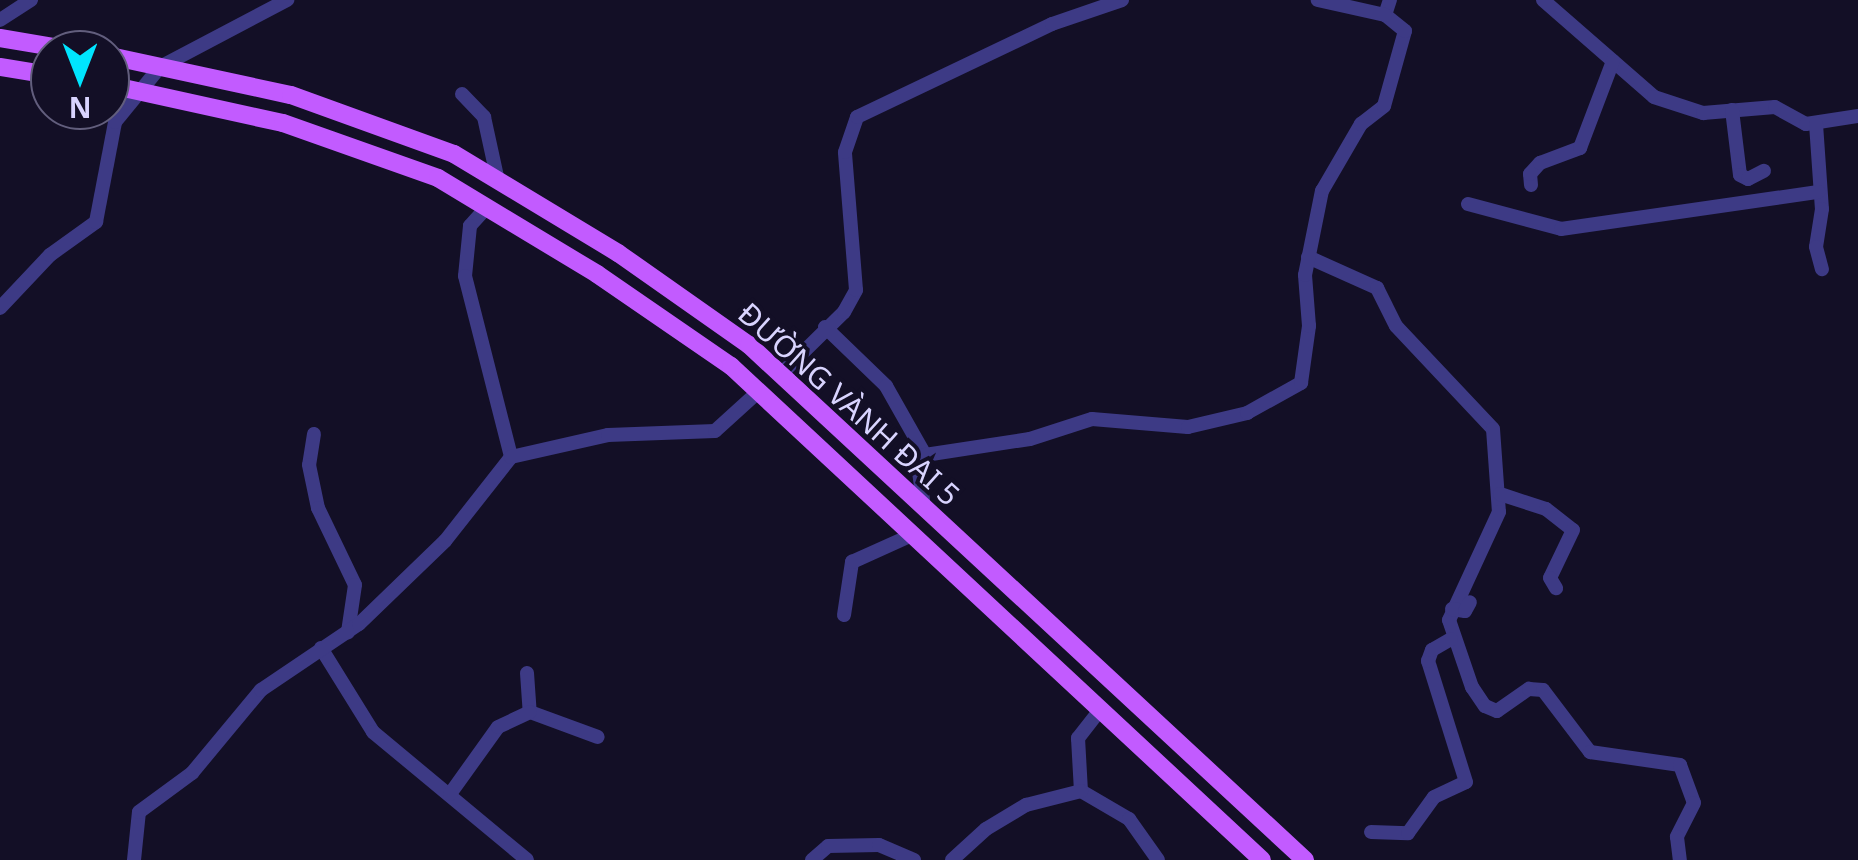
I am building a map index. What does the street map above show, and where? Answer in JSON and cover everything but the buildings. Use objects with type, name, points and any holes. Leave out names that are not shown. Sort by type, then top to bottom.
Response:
[{"type":"main road","points":[[0,38],[30,43]]},
{"type":"main road","name":"ĐƯỜNG VÀNH ĐAI 5","points":[[130,60],[291,95],[454,154],[618,253],[781,374],[1304,860]]},
{"type":"main road","points":[[0,67],[30,72]]},
{"type":"main road","name":"ĐƯỜNG VÀNH ĐAI 5","points":[[130,90],[283,123],[438,178],[597,274],[758,392],[1262,860]]},
{"type":"street","points":[[0,20],[31,0]]},
{"type":"street","points":[[0,308],[50,255],[96,222],[112,131],[160,67],[287,0]]},
{"type":"street","points":[[781,374],[844,312],[856,290],[846,152],[857,117],[1052,24],[1122,0]]},
{"type":"street","points":[[924,508],[918,465],[925,455],[1030,439],[1092,420],[1174,428],[1254,409],[1303,378],[1308,257],[1326,183],[1361,124],[1384,106],[1405,31],[1387,8],[1318,0]]},
{"type":"street","points":[[1543,0],[1654,97],[1703,112],[1775,107],[1816,124],[1858,116]]},
{"type":"street","points":[[1531,184],[1530,174],[1540,163],[1580,148],[1613,61]]},
{"type":"street","points":[[462,94],[484,118],[498,181]]},
{"type":"street","points":[[1732,110],[1740,175],[1748,179],[1764,171]]},
{"type":"street","points":[[1816,124],[1816,247],[1822,269]]},
{"type":"street","points":[[1468,204],[1561,229],[1818,192]]},
{"type":"street","points":[[486,208],[470,226],[464,276],[511,457]]},
{"type":"street","points":[[1308,257],[1377,288],[1396,326],[1482,412],[1496,437],[1500,494],[1497,520],[1452,609],[1451,639],[1490,710],[1536,687],[1590,752],[1680,764],[1694,803],[1678,837],[1680,860]]},
{"type":"street","points":[[824,328],[886,386],[925,455]]},
{"type":"street","points":[[134,860],[139,812],[192,773],[261,690],[348,632],[446,540],[511,457],[608,435],[714,431],[758,392]]},
{"type":"street","points":[[314,434],[309,466],[318,508],[356,585],[348,632]]},
{"type":"street","points":[[1500,494],[1546,509],[1573,530],[1550,578],[1556,588]]},
{"type":"street","points":[[844,615],[852,562],[912,535]]},
{"type":"street","points":[[1452,609],[1465,611],[1470,602]]},
{"type":"street","points":[[1372,832],[1408,833],[1438,793],[1466,782],[1428,661],[1432,650],[1451,639]]},
{"type":"street","points":[[321,648],[364,721],[526,860]]},
{"type":"street","points":[[527,672],[530,712]]},
{"type":"street","points":[[1081,791],[1078,738],[1100,710]]},
{"type":"street","points":[[450,794],[498,727],[530,712],[598,736]]},
{"type":"street","points":[[952,860],[986,829],[1026,805],[1081,791],[1129,819],[1158,860]]},
{"type":"street","points":[[812,860],[828,846],[879,846],[914,860]]}]
